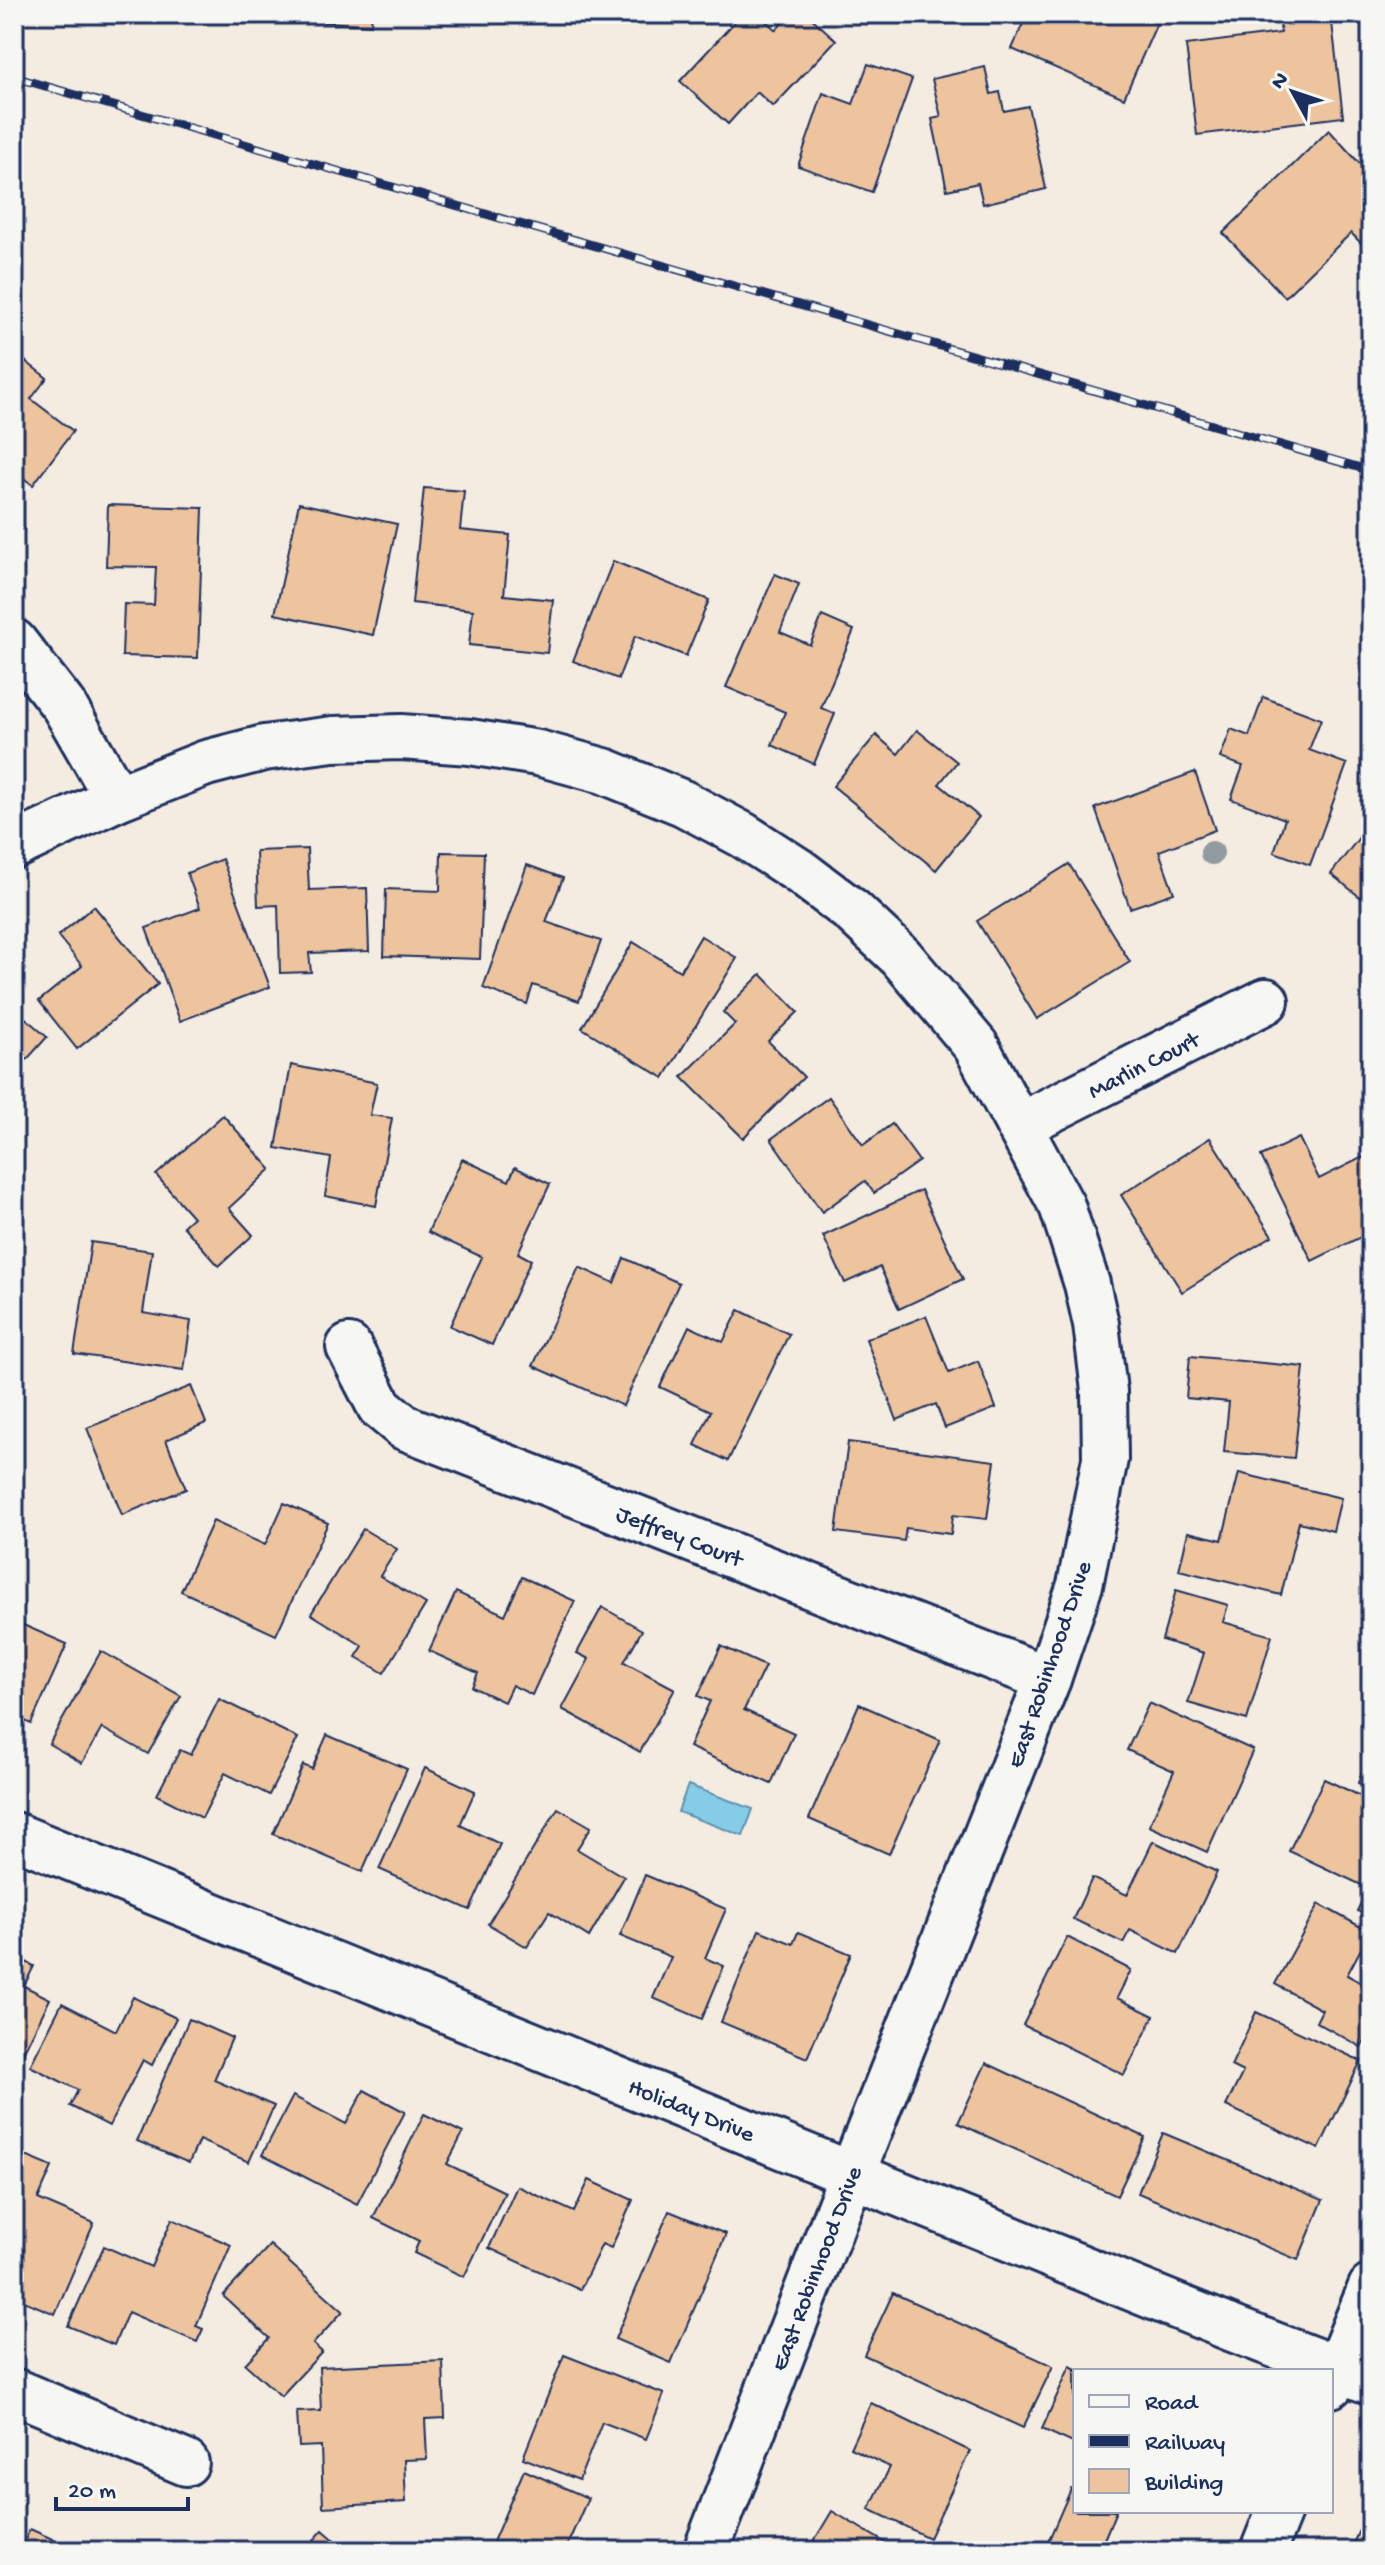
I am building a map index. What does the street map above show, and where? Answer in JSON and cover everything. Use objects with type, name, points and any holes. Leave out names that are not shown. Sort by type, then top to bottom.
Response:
[{"type":"street","points":[[14,642],[64,706],[117,798]]},
{"type":"street","name":"East Robinhood Drive","points":[[14,846],[117,798],[206,763],[264,748],[333,739],[401,737],[470,742],[538,753],[604,771],[683,803],[743,835],[799,871],[852,911],[901,957],[976,1046],[1062,1206],[1087,1284],[1096,1324],[1104,1391],[1105,1459],[1080,1585],[1048,1679],[706,2551]]},
{"type":"street","name":"Marlin Court","points":[[1019,1126],[1266,1001]]},
{"type":"street","name":"Jeffrey Court","points":[[349,1347],[380,1407],[404,1427],[1048,1679]]},
{"type":"street","name":"Holiday Drive","points":[[14,1835],[852,2174],[1323,2369]]},
{"type":"street","points":[[1347,2379],[1371,2287]]},
{"type":"street","points":[[14,2391],[186,2463]]},
{"type":"street","points":[[1263,2551],[1278,2513]]},
{"type":"water","points":[[688,1785],[753,1809],[743,1836],[678,1812]]},
{"type":"building","points":[[295,14],[372,14],[371,25],[294,20]]},
{"type":"building","points":[[742,14],[758,14],[776,30],[790,14],[807,14],[836,40],[773,107],[757,92],[728,124],[680,81]]},
{"type":"building","points":[[1027,14],[1050,14],[1066,21],[1069,14],[1138,14],[1157,23],[1124,98],[1012,49]]},
{"type":"building","points":[[1278,14],[1331,14],[1343,117],[1197,135],[1186,45],[1281,33]]},
{"type":"building","points":[[868,64],[912,79],[872,192],[798,166],[823,93],[853,104]]},
{"type":"building","points":[[985,67],[991,94],[1000,92],[1004,111],[1028,106],[1046,189],[983,204],[978,183],[947,190],[932,119],[941,117],[932,79]]},
{"type":"building","points":[[1329,130],[1371,176],[1371,253],[1351,233],[1285,297],[1223,233]]},
{"type":"building","points":[[20,357],[47,378],[31,399],[73,431],[33,485],[14,471],[14,365]]},
{"type":"building","points":[[424,488],[464,491],[460,530],[510,535],[504,595],[553,600],[547,653],[469,645],[473,610],[412,603]]},
{"type":"building","points":[[299,503],[397,524],[373,635],[275,614]]},
{"type":"building","points":[[108,505],[203,508],[198,658],[122,656],[124,604],[154,605],[156,567],[106,566]]},
{"type":"building","points":[[613,561],[709,600],[686,656],[635,636],[618,679],[573,661]]},
{"type":"building","points":[[775,574],[799,584],[780,632],[810,645],[822,616],[854,630],[821,708],[835,714],[814,764],[772,745],[785,712],[726,687]]},
{"type":"building","points":[[1263,697],[1321,719],[1309,750],[1347,764],[1310,865],[1274,852],[1285,819],[1231,799],[1243,766],[1220,758],[1231,729],[1249,736]]},
{"type":"building","points":[[917,730],[957,762],[939,784],[979,817],[936,870],[833,786],[876,735],[898,754]]},
{"type":"building","points":[[1195,772],[1215,830],[1159,851],[1174,893],[1130,908],[1095,808]]},
{"type":"building","points":[[1371,822],[1371,904],[1370,905],[1331,874]]},
{"type":"building","points":[[307,849],[309,890],[367,888],[369,951],[309,953],[311,972],[280,973],[278,905],[258,906],[256,851]]},
{"type":"building","points":[[441,852],[484,853],[480,959],[384,956],[386,889],[440,891]]},
{"type":"building","points":[[222,859],[270,987],[180,1021],[146,928],[200,908],[187,873]]},
{"type":"building","points":[[1069,864],[1130,962],[1037,1019],[977,921]]},
{"type":"building","points":[[527,865],[563,878],[546,922],[601,941],[579,1001],[533,985],[527,1004],[483,988]]},
{"type":"building","points":[[94,906],[158,984],[77,1049],[39,1001],[82,966],[58,936]]},
{"type":"building","points":[[701,936],[737,958],[664,1078],[582,1028],[633,942],[680,971]]},
{"type":"building","points":[[761,974],[798,1012],[768,1041],[804,1077],[743,1138],[682,1077],[735,1024],[723,1012]]},
{"type":"building","points":[[14,1008],[47,1037],[14,1074]]},
{"type":"building","points":[[291,1065],[377,1083],[370,1115],[392,1118],[376,1206],[325,1196],[331,1158],[276,1148]]},
{"type":"building","points":[[829,1097],[863,1145],[892,1124],[919,1161],[874,1193],[865,1181],[822,1212],[771,1139]]},
{"type":"building","points":[[223,1115],[271,1169],[229,1208],[253,1235],[219,1266],[183,1226],[193,1217],[156,1175]]},
{"type":"building","points":[[1210,1138],[1272,1236],[1182,1292],[1121,1195]]},
{"type":"building","points":[[1299,1138],[1319,1179],[1367,1155],[1371,1164],[1371,1232],[1312,1261],[1261,1156]]},
{"type":"building","points":[[462,1159],[509,1181],[515,1167],[550,1184],[518,1253],[531,1260],[492,1345],[450,1326],[482,1257],[428,1232]]},
{"type":"building","points":[[921,1190],[963,1279],[899,1309],[880,1267],[845,1283],[823,1236]]},
{"type":"building","points":[[91,1242],[152,1251],[143,1313],[191,1321],[184,1370],[74,1354]]},
{"type":"building","points":[[624,1258],[679,1283],[623,1406],[533,1366],[579,1267],[614,1283]]},
{"type":"building","points":[[739,1310],[789,1334],[728,1461],[695,1445],[711,1411],[660,1387],[689,1326],[723,1342]]},
{"type":"building","points":[[926,1316],[949,1373],[978,1361],[996,1408],[945,1428],[936,1404],[897,1420],[866,1339]]},
{"type":"building","points":[[1190,1356],[1304,1367],[1294,1458],[1224,1452],[1229,1402],[1186,1398]]},
{"type":"building","points":[[191,1386],[206,1423],[166,1440],[186,1489],[122,1515],[87,1428]]},
{"type":"building","points":[[848,1442],[995,1461],[987,1519],[953,1515],[951,1534],[906,1528],[904,1541],[836,1532]]},
{"type":"building","points":[[1239,1473],[1341,1498],[1333,1531],[1299,1522],[1281,1595],[1179,1570],[1188,1532],[1222,1540]]},
{"type":"building","points":[[284,1503],[328,1523],[276,1635],[181,1591],[213,1521],[265,1545]]},
{"type":"building","points":[[363,1529],[397,1549],[380,1576],[426,1604],[384,1673],[356,1657],[363,1646],[311,1614]]},
{"type":"building","points":[[522,1577],[575,1601],[532,1695],[512,1685],[504,1702],[472,1687],[478,1673],[429,1651],[456,1592],[505,1615]]},
{"type":"building","points":[[1176,1590],[1228,1605],[1223,1622],[1272,1636],[1247,1720],[1188,1703],[1204,1653],[1162,1640]]},
{"type":"building","points":[[602,1607],[642,1630],[624,1662],[675,1689],[640,1752],[562,1709],[589,1659],[577,1653]]},
{"type":"building","points":[[14,1621],[67,1644],[31,1724],[14,1716]]},
{"type":"building","points":[[721,1646],[765,1666],[744,1710],[794,1733],[771,1784],[689,1747],[710,1701],[698,1696]]},
{"type":"building","points":[[101,1651],[181,1696],[148,1754],[102,1728],[82,1763],[49,1744]]},
{"type":"building","points":[[219,1699],[298,1738],[269,1795],[225,1773],[202,1818],[157,1795],[180,1750],[191,1755]]},
{"type":"building","points":[[1149,1703],[1253,1750],[1207,1852],[1149,1826],[1174,1771],[1127,1750]]},
{"type":"building","points":[[859,1704],[940,1740],[889,1854],[809,1819]]},
{"type":"building","points":[[327,1735],[407,1769],[362,1872],[273,1834],[303,1765],[312,1769]]},
{"type":"building","points":[[1371,1751],[1371,1788],[1358,1783]]},
{"type":"building","points":[[425,1768],[475,1791],[460,1825],[500,1844],[470,1910],[379,1869]]},
{"type":"building","points":[[1324,1779],[1371,1801],[1371,1917],[1357,1911],[1368,1888],[1289,1851]]},
{"type":"building","points":[[558,1808],[591,1827],[577,1849],[624,1877],[589,1937],[549,1912],[527,1947],[488,1924]]},
{"type":"building","points":[[1153,1841],[1217,1872],[1178,1954],[1130,1930],[1123,1943],[1073,1919],[1092,1878],[1127,1895]]},
{"type":"building","points":[[645,1875],[726,1909],[705,1958],[724,1966],[702,2019],[653,1998],[671,1957],[620,1936]]},
{"type":"building","points":[[1319,1904],[1370,1932],[1347,1975],[1371,1988],[1371,2028],[1361,2047],[1316,2022],[1322,2010],[1275,1984]]},
{"type":"building","points":[[759,1930],[793,1944],[798,1932],[851,1954],[807,2058],[721,2022]]},
{"type":"building","points":[[1067,1937],[1131,1970],[1117,1998],[1154,2016],[1124,2075],[1023,2025]]},
{"type":"building","points":[[14,1956],[34,1966],[24,1986],[50,1999],[16,2067],[14,2066]]},
{"type":"building","points":[[133,1997],[176,2018],[152,2065],[143,2060],[109,2126],[70,2106],[78,2090],[30,2066],[62,2003],[116,2031]]},
{"type":"building","points":[[1256,2012],[1361,2061],[1319,2149],[1226,2106],[1243,2072],[1231,2066]]},
{"type":"building","points":[[189,2019],[232,2038],[214,2080],[274,2106],[249,2162],[199,2140],[189,2163],[137,2141]]},
{"type":"building","points":[[986,2063],[1145,2137],[1117,2196],[958,2123]]},
{"type":"building","points":[[364,2090],[405,2112],[357,2204],[262,2155],[293,2096],[346,2124]]},
{"type":"building","points":[[424,2114],[463,2133],[447,2164],[505,2192],[464,2277],[414,2253],[419,2241],[373,2218]]},
{"type":"building","points":[[1163,2133],[1323,2200],[1298,2260],[1138,2193]]},
{"type":"building","points":[[14,2151],[52,2167],[38,2199],[94,2223],[55,2314],[14,2297],[14,2288],[22,2270],[14,2267]]},
{"type":"building","points":[[589,2180],[633,2200],[611,2248],[602,2244],[580,2290],[489,2248],[517,2186],[574,2212]]},
{"type":"building","points":[[669,2211],[726,2234],[671,2363],[615,2339]]},
{"type":"building","points":[[172,2219],[231,2245],[196,2326],[203,2329],[197,2342],[128,2312],[114,2345],[68,2326],[104,2246],[151,2267]]},
{"type":"building","points":[[270,2245],[343,2311],[313,2344],[322,2352],[281,2396],[245,2364],[269,2338],[223,2296]]},
{"type":"building","points":[[893,2293],[1053,2366],[1023,2428],[864,2355]]},
{"type":"building","points":[[564,2355],[664,2394],[646,2439],[602,2422],[579,2480],[523,2458]]},
{"type":"building","points":[[443,2361],[445,2418],[425,2419],[427,2459],[404,2460],[406,2502],[323,2507],[321,2446],[299,2447],[297,2412],[321,2411],[319,2367]]},
{"type":"building","points":[[1070,2366],[1076,2369],[1073,2369],[1073,2443],[1042,2429]]},
{"type":"building","points":[[871,2403],[970,2451],[929,2538],[869,2509],[890,2467],[850,2448]]},
{"type":"building","points":[[524,2470],[588,2498],[567,2551],[489,2551]]},
{"type":"building","points":[[1071,2489],[1073,2513],[1115,2513],[1100,2549],[1104,2551],[1044,2551]]},
{"type":"building","points":[[1371,2502],[1371,2551],[1350,2551]]},
{"type":"building","points":[[832,2511],[899,2551],[808,2551]]},
{"type":"building","points":[[30,2529],[79,2551],[20,2551]]},
{"type":"building","points":[[323,2530],[347,2551],[304,2551]]},
{"type":"railway","points":[[14,77],[1371,471]]}]
